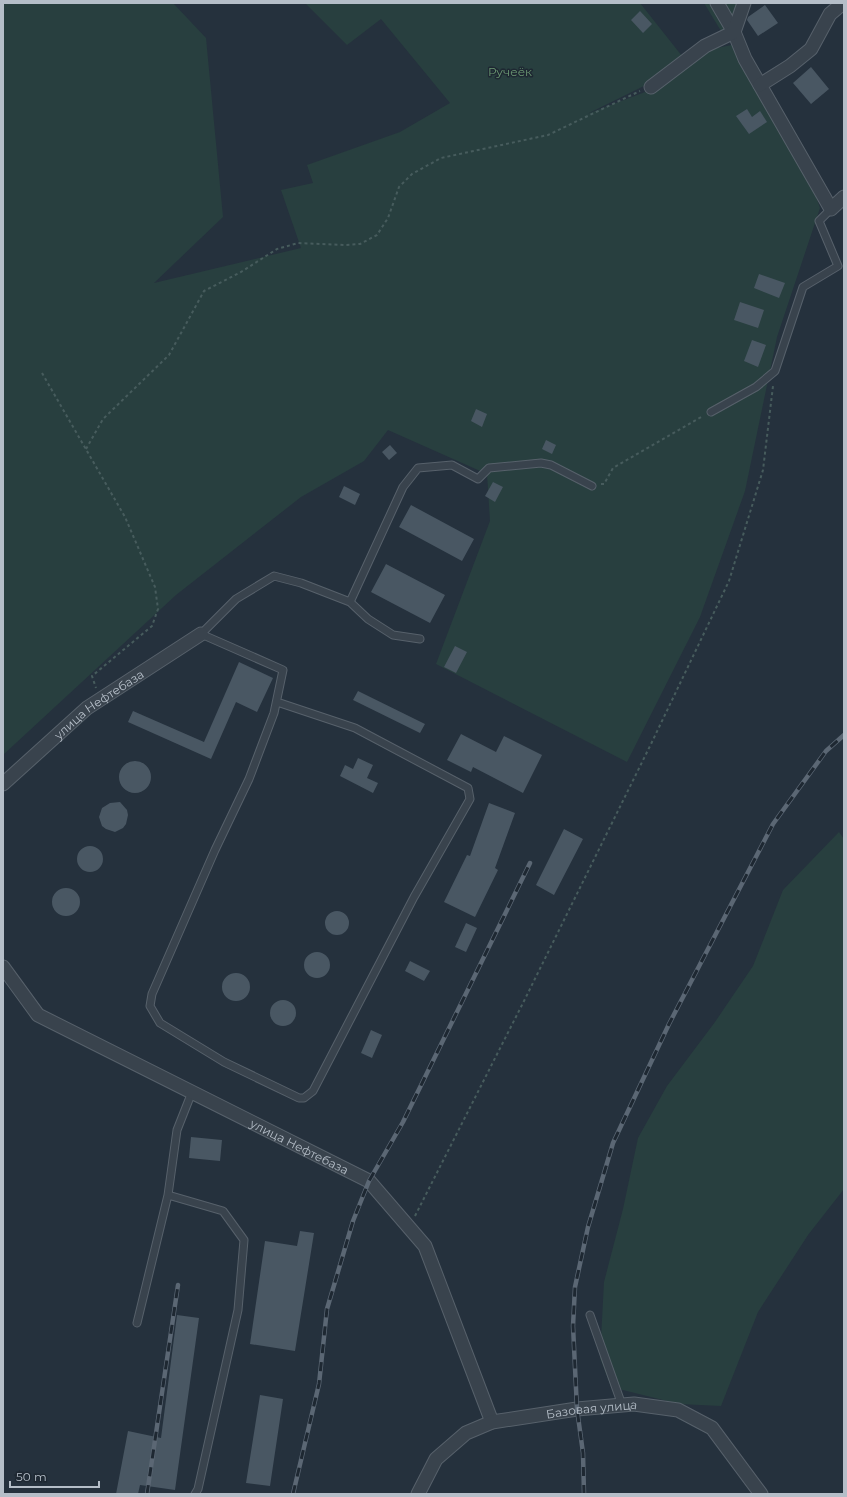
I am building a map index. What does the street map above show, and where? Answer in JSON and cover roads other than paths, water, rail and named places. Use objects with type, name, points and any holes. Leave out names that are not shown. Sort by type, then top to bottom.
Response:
[{"type":"street","points":[[717,3],[734,32],[745,58],[831,209],[844,197]]},
{"type":"street","points":[[651,86],[705,46],[734,32],[744,3]]},
{"type":"street","points":[[760,85],[790,66],[811,49],[830,14],[843,3]]},
{"type":"street","name":"улица Нефтебаза","points":[[3,784],[87,708],[201,634]]},
{"type":"street","name":"улица Нефтебаза","points":[[3,967],[38,1015],[369,1181],[426,1246],[492,1422]]},
{"type":"street","name":"Базовая улица","points":[[418,1494],[436,1459],[466,1433],[492,1422],[577,1409],[634,1404],[678,1410],[712,1428],[761,1494]]},
{"type":"lane","points":[[711,412],[756,387],[775,371],[804,287],[841,269],[819,221],[831,209]]},
{"type":"lane","points":[[350,602],[403,488],[418,468],[452,465],[478,480],[489,468],[541,463],[551,465],[592,486]]},
{"type":"lane","points":[[277,702],[355,728],[468,788],[470,799],[414,896],[314,1091],[304,1098],[299,1098],[275,1088],[224,1062],[160,1023],[150,1006],[152,994],[248,779],[277,702],[283,670],[201,634],[236,600],[274,576],[301,583],[350,602],[368,619],[393,635],[420,639]]},
{"type":"lane","points":[[137,1323],[168,1195],[177,1130],[192,1092]]},
{"type":"lane","points":[[168,1195],[223,1211],[244,1240],[238,1310],[198,1489],[195,1494]]},
{"type":"lane","points":[[590,1315],[622,1405]]},
{"type":"railway","points":[[584,1494],[583,1453],[577,1409],[573,1326],[575,1287],[588,1227],[613,1143],[669,1024],[773,824],[826,751],[844,735]]},
{"type":"railway","points":[[293,1494],[319,1384],[327,1309],[353,1221],[369,1181],[403,1122],[530,863]]},
{"type":"railway","points":[[147,1494],[178,1285]]},
{"type":"park label","name":"Ручеёк","points":[[510,71]]}]
